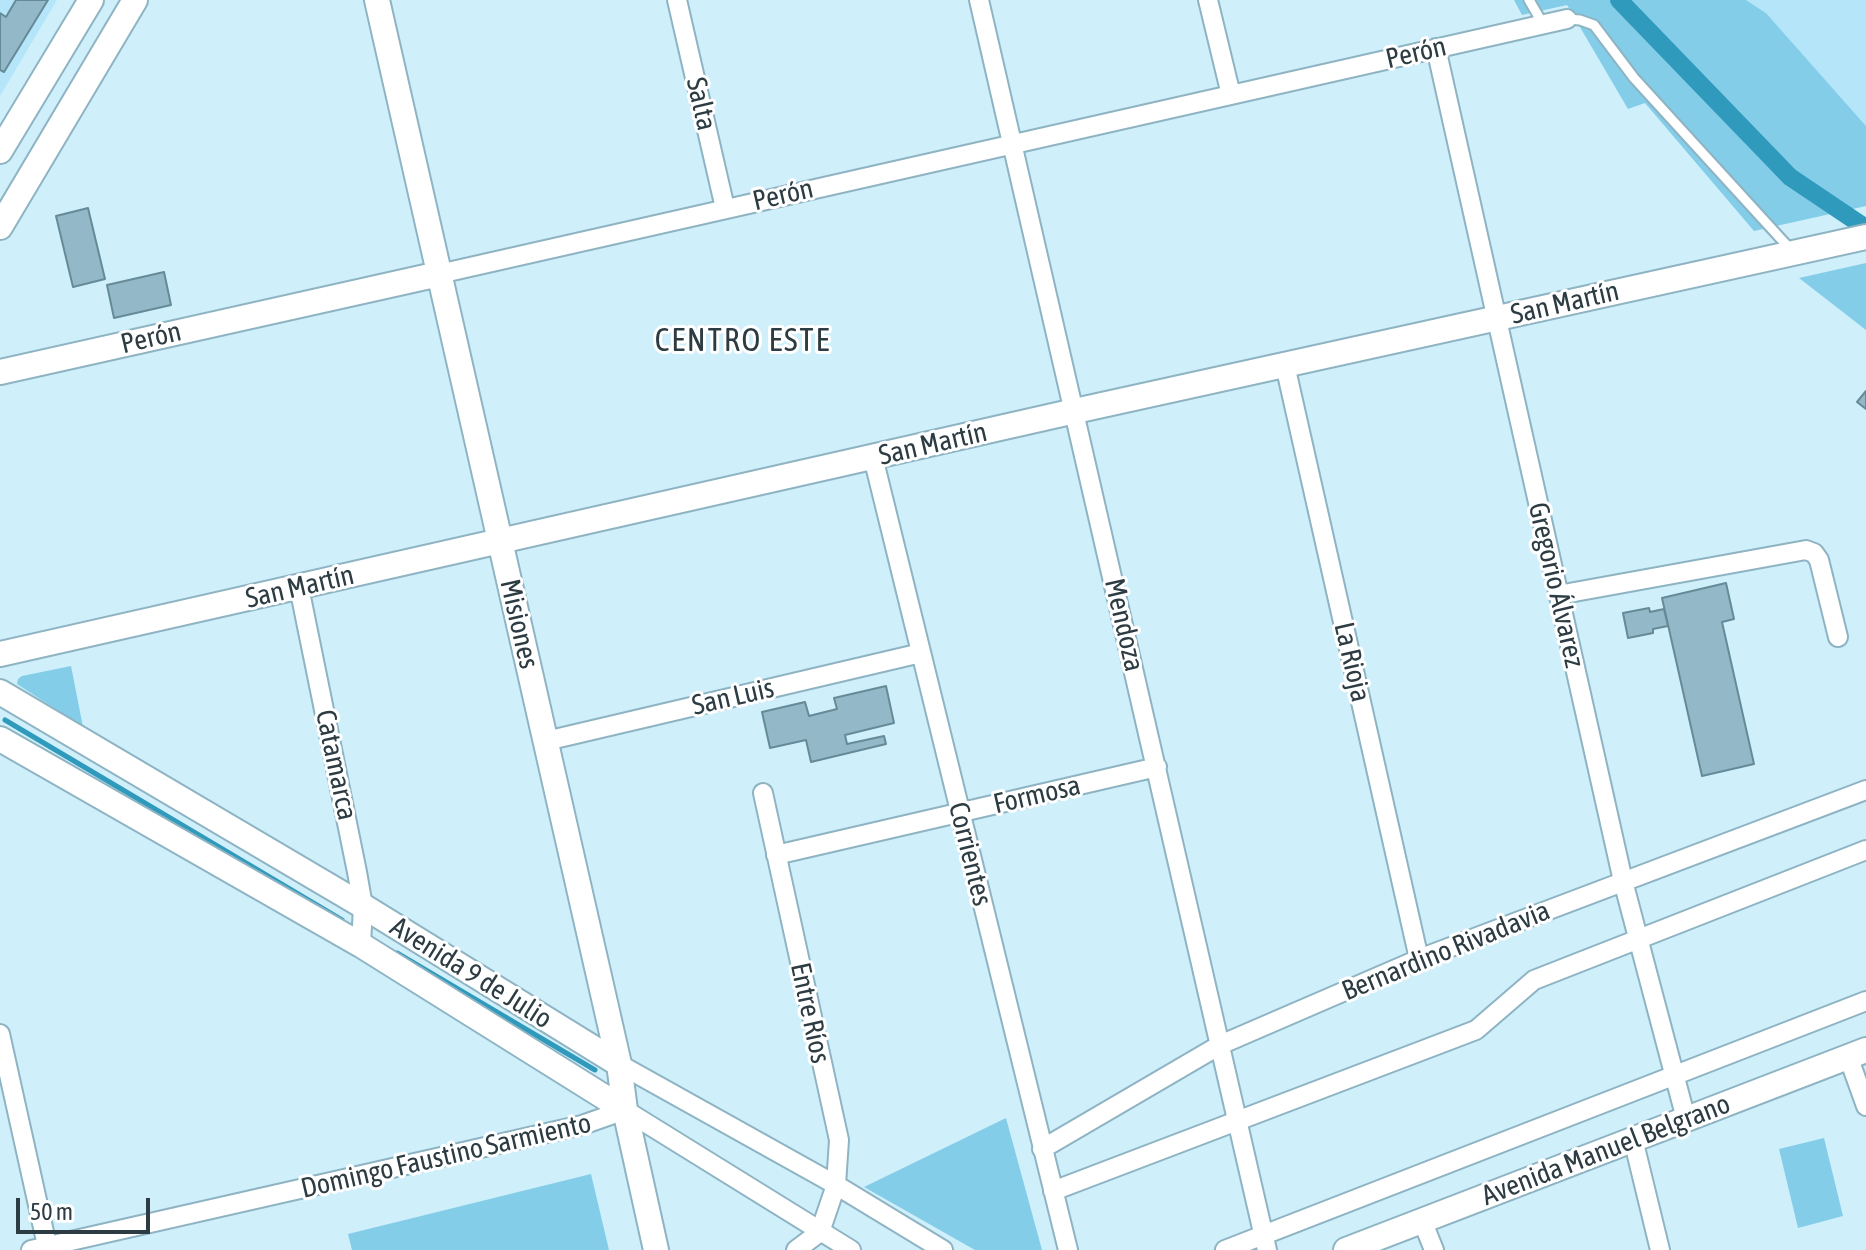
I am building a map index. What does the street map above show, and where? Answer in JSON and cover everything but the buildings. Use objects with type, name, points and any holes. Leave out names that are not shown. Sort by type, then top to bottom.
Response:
[{"type":"street","points":[[0,151],[91,0]]},
{"type":"street","points":[[0,227],[135,0]]},
{"type":"street","name":"Misiones","points":[[377,0],[619,1064],[625,1110],[656,1250]]},
{"type":"street","name":"Salta","points":[[677,0],[725,208]]},
{"type":"street","name":"Mendoza","points":[[979,0],[1265,1242]]},
{"type":"street","points":[[1208,0],[1231,95]]},
{"type":"street","name":"Perón","points":[[0,372],[1567,19]]},
{"type":"street","name":"Gregorio Álvarez","points":[[1436,48],[1623,881],[1686,1119]]},
{"type":"street","name":"San Martín","points":[[0,654],[1075,411],[1866,237]]},
{"type":"street","name":"La Rioja","points":[[1285,365],[1419,959]]},
{"type":"street","name":"Corrientes","points":[[873,457],[1068,1250]]},
{"type":"street","points":[[1558,595],[1806,550],[1814,553],[1819,560],[1838,637]]},
{"type":"street","name":"Catamarca","points":[[299,587],[363,906],[361,945]]},
{"type":"street","name":"San Luis","points":[[546,741],[921,653]]},
{"type":"street","name":"Avenida 9 de Julio","points":[[0,692],[363,906],[619,1064],[836,1185],[943,1250]]},
{"type":"street","name":"Avenida 9 de Julio","points":[[0,739],[361,945],[851,1250]]},
{"type":"street","name":"Formosa","points":[[776,855],[1157,767]]},
{"type":"street","name":"Bernardino Rivadavia","points":[[1042,1149],[1220,1045],[1419,959],[1866,790]]},
{"type":"street","name":"Entre Ríos","points":[[763,793],[839,1140],[836,1185],[820,1232]]},
{"type":"street","points":[[1053,1191],[1476,1030],[1534,980],[1866,850]]},
{"type":"street","points":[[1225,1250],[1265,1242],[1674,1075],[1866,1001]]},
{"type":"street","points":[[0,1034],[42,1249]]},
{"type":"street","points":[[1857,1053],[1866,1106]]},
{"type":"street","name":"Avenida Manuel Belgrano","points":[[1346,1250],[1857,1053]]},
{"type":"street","name":"Domingo Faustino Sarmiento","points":[[42,1249],[582,1125],[625,1110]]},
{"type":"street","points":[[1633,1139],[1660,1250]]},
{"type":"street","points":[[1422,1220],[1434,1250]]},
{"type":"street","points":[[796,1250],[820,1232]]},
{"type":"lane","points":[[1529,0],[1543,24]]},
{"type":"lane","points":[[1567,19],[1594,25],[1634,78],[1792,252]]},
{"type":"shaded area","points":[[0,0],[57,0],[0,96]]},
{"type":"shaded area","points":[[1514,0],[1746,0],[1766,13],[1866,126],[1866,206],[1754,231],[1645,103],[1628,109],[1567,5],[1522,15]]},
{"type":"shaded area","points":[[1746,0],[1866,0],[1866,126],[1766,13]]},
{"type":"shaded area","points":[[1866,263],[1866,330],[1799,278]]},
{"type":"shaded area","points":[[71,666],[83,727],[17,684],[22,676]]},
{"type":"shaded area","points":[[1006,1118],[1042,1250],[975,1250],[864,1187]]},
{"type":"shaded area","points":[[1824,1138],[1843,1216],[1798,1228],[1779,1149]]},
{"type":"shaded area","points":[[591,1174],[609,1250],[352,1250],[348,1234]]},
{"type":"waterway","points":[[1619,0],[1790,177],[1866,228]]},
{"type":"waterway","points":[[5,720],[342,920]]},
{"type":"waterway","points":[[397,953],[595,1070]]},
{"type":"district","name":"CENTRO ESTE","points":[[743,341]]}]
